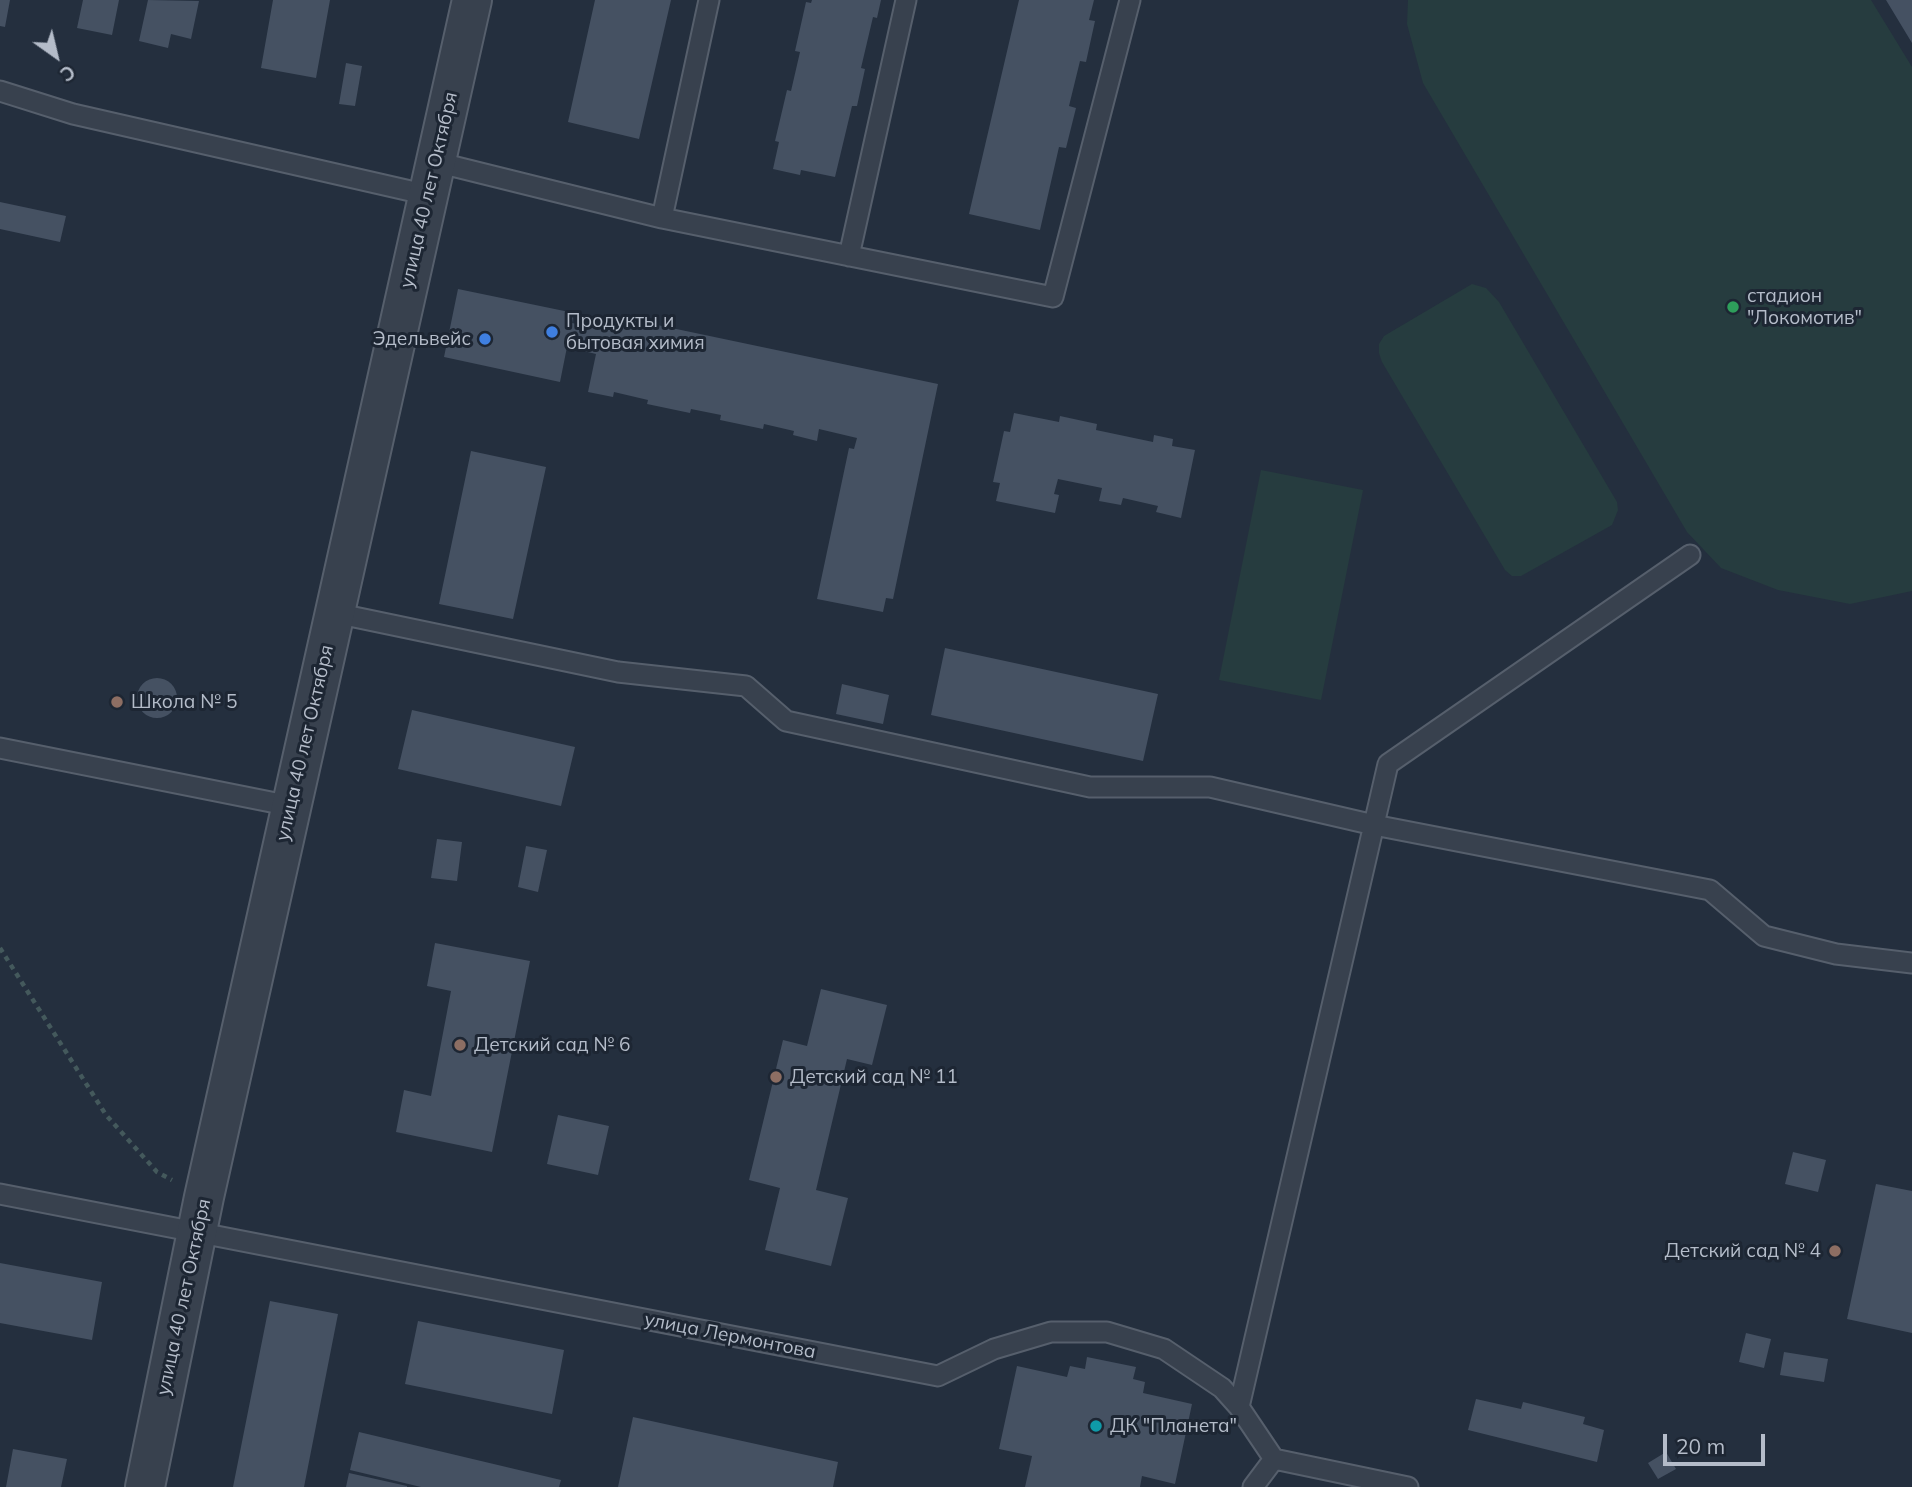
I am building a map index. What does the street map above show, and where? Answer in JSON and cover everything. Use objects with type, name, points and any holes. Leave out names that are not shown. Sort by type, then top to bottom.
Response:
[{"type":"street","name":"улица 40 лет Октября","points":[[145,1487],[200,1215],[472,0]]},
{"type":"lane","points":[[662,218],[709,0]]},
{"type":"lane","points":[[849,256],[906,0]]},
{"type":"lane","points":[[0,91],[73,114],[662,218],[1053,297],[1130,0]]},
{"type":"lane","points":[[1240,1407],[1388,764],[1690,555]]},
{"type":"lane","points":[[334,612],[618,672],[746,686],[786,721],[1090,787],[1210,787],[1374,825],[1710,890],[1764,936],[1836,954],[1912,964]]},
{"type":"lane","points":[[0,748],[291,806]]},
{"type":"lane","name":"улица Лермонтова","points":[[0,1194],[200,1215],[938,1376],[994,1349],[1051,1332],[1107,1332],[1164,1349],[1222,1388],[1240,1407],[1274,1459]]},
{"type":"lane","points":[[1253,1487],[1274,1459],[1408,1487]]},
{"type":"path","points":[[0,947],[106,1115],[200,1215]]},
{"type":"green space","name":"стадион \"Локомотив\"","points":[[1408,0],[1871,0],[1912,67],[1912,591],[1850,604],[1778,590],[1721,568],[1687,532],[1423,83],[1407,24]]},
{"type":"green space","points":[[1472,284],[1486,288],[1499,302],[1617,502],[1618,510],[1612,525],[1521,576],[1512,576],[1505,570],[1379,353],[1379,344],[1384,336]]},
{"type":"green space","points":[[1261,470],[1363,490],[1321,700],[1219,680]]},
{"type":"building","points":[[0,0],[10,0],[5,27],[0,26]]},
{"type":"building","points":[[83,0],[119,0],[112,35],[77,28]]},
{"type":"building","points":[[148,0],[199,1],[191,39],[171,34],[168,48],[139,41]]},
{"type":"building","points":[[273,0],[330,0],[316,78],[261,68]]},
{"type":"building","points":[[595,0],[671,0],[639,139],[568,122]]},
{"type":"building","points":[[812,0],[881,0],[877,18],[873,17],[861,68],[865,69],[857,106],[852,106],[835,177],[801,170],[800,175],[773,169],[779,142],[775,141],[787,90],[791,91],[800,52],[795,51],[806,2],[811,3]]},
{"type":"building","points":[[1019,0],[1094,0],[1089,20],[1095,21],[1086,62],[1080,61],[1069,106],[1076,108],[1066,148],[1059,147],[1040,230],[969,214]]},
{"type":"building","points":[[1886,0],[1912,0],[1912,43]]},
{"type":"building","points":[[346,63],[362,66],[355,106],[339,104]]},
{"type":"building","points":[[0,202],[66,216],[60,242],[0,229]]},
{"type":"building","points":[[458,289],[574,313],[572,323],[602,329],[605,314],[938,384],[893,599],[886,598],[883,612],[817,599],[849,448],[854,449],[857,438],[819,429],[817,441],[793,435],[794,431],[764,424],[763,429],[720,420],[721,415],[691,409],[690,413],[647,404],[648,400],[614,392],[613,397],[588,392],[596,354],[567,347],[560,382],[444,357]]},
{"type":"building","points":[[1014,413],[1059,422],[1060,416],[1097,424],[1096,430],[1153,442],[1154,435],[1173,439],[1172,446],[1195,450],[1181,518],[1156,512],[1158,506],[1123,498],[1121,505],[1099,501],[1102,488],[1058,479],[1054,494],[1059,495],[1055,513],[996,501],[1000,483],[993,482],[1004,431],[1010,432]]},
{"type":"building","points":[[471,451],[546,467],[513,619],[439,604]]},
{"type":"building","points":[[945,648],[1158,694],[1143,761],[931,715]]},
{"type":"building","points":[[157,678],[165,679],[171,684],[176,690],[176,706],[171,712],[165,717],[157,718],[149,717],[143,712],[138,706],[137,698],[138,690],[143,684],[149,679]]},
{"type":"building","points":[[842,684],[889,695],[883,724],[836,714]]},
{"type":"building","points":[[412,710],[575,747],[561,806],[398,769]]},
{"type":"building","points":[[437,839],[462,842],[457,881],[431,878]]},
{"type":"building","points":[[526,846],[547,850],[538,892],[518,887]]},
{"type":"building","points":[[435,943],[530,961],[492,1152],[396,1132],[404,1090],[431,1096],[451,991],[427,986]]},
{"type":"building","points":[[821,989],[887,1005],[872,1065],[847,1059],[816,1190],[848,1198],[831,1266],[765,1250],[780,1188],[749,1180],[783,1040],[807,1046]]},
{"type":"building","points":[[558,1115],[609,1126],[598,1175],[547,1164]]},
{"type":"building","points":[[1793,1152],[1826,1160],[1818,1192],[1785,1184]]},
{"type":"building","points":[[1876,1184],[1912,1191],[1912,1333],[1847,1319]]},
{"type":"building","points":[[0,1263],[102,1282],[92,1340],[0,1323]]},
{"type":"building","points":[[270,1301],[338,1314],[304,1487],[233,1487]]},
{"type":"building","points":[[418,1321],[564,1350],[552,1414],[405,1384]]},
{"type":"building","points":[[1746,1333],[1771,1339],[1764,1368],[1739,1362]]},
{"type":"building","points":[[1784,1352],[1828,1359],[1824,1382],[1780,1375]]},
{"type":"building","name":"ДК \"Планета\"","points":[[1087,1357],[1136,1367],[1133,1379],[1145,1382],[1143,1393],[1192,1404],[1175,1484],[1142,1476],[1140,1487],[1025,1487],[1032,1456],[999,1449],[1017,1366],[1067,1377],[1070,1366],[1085,1369]]},
{"type":"building","points":[[1476,1399],[1521,1409],[1523,1402],[1585,1417],[1583,1424],[1604,1430],[1597,1462],[1468,1430]]},
{"type":"building","points":[[633,1417],[838,1462],[833,1487],[618,1487]]},
{"type":"building","points":[[359,1432],[561,1480],[559,1487],[421,1487],[350,1470]]},
{"type":"building","points":[[13,1449],[67,1459],[61,1487],[6,1487]]},
{"type":"building","points":[[1666,1452],[1676,1469],[1658,1479],[1648,1463]]},
{"type":"building","points":[[349,1473],[407,1486],[407,1487],[346,1487]]},
{"type":"place","name":"стадион \"Локомотив\"","points":[[1733,307]]},
{"type":"place","name":"Продукты и бытовая химия","points":[[552,332]]},
{"type":"place","name":"Эдельвейс","points":[[485,339]]},
{"type":"place","name":"Школа № 5","points":[[117,702]]},
{"type":"place","name":"Детский сад № 6","points":[[460,1045]]},
{"type":"place","name":"Детский сад № 11","points":[[776,1077]]},
{"type":"place","name":"Детский сад № 4","points":[[1835,1251]]},
{"type":"place","name":"ДК \"Планета\"","points":[[1096,1426]]}]
